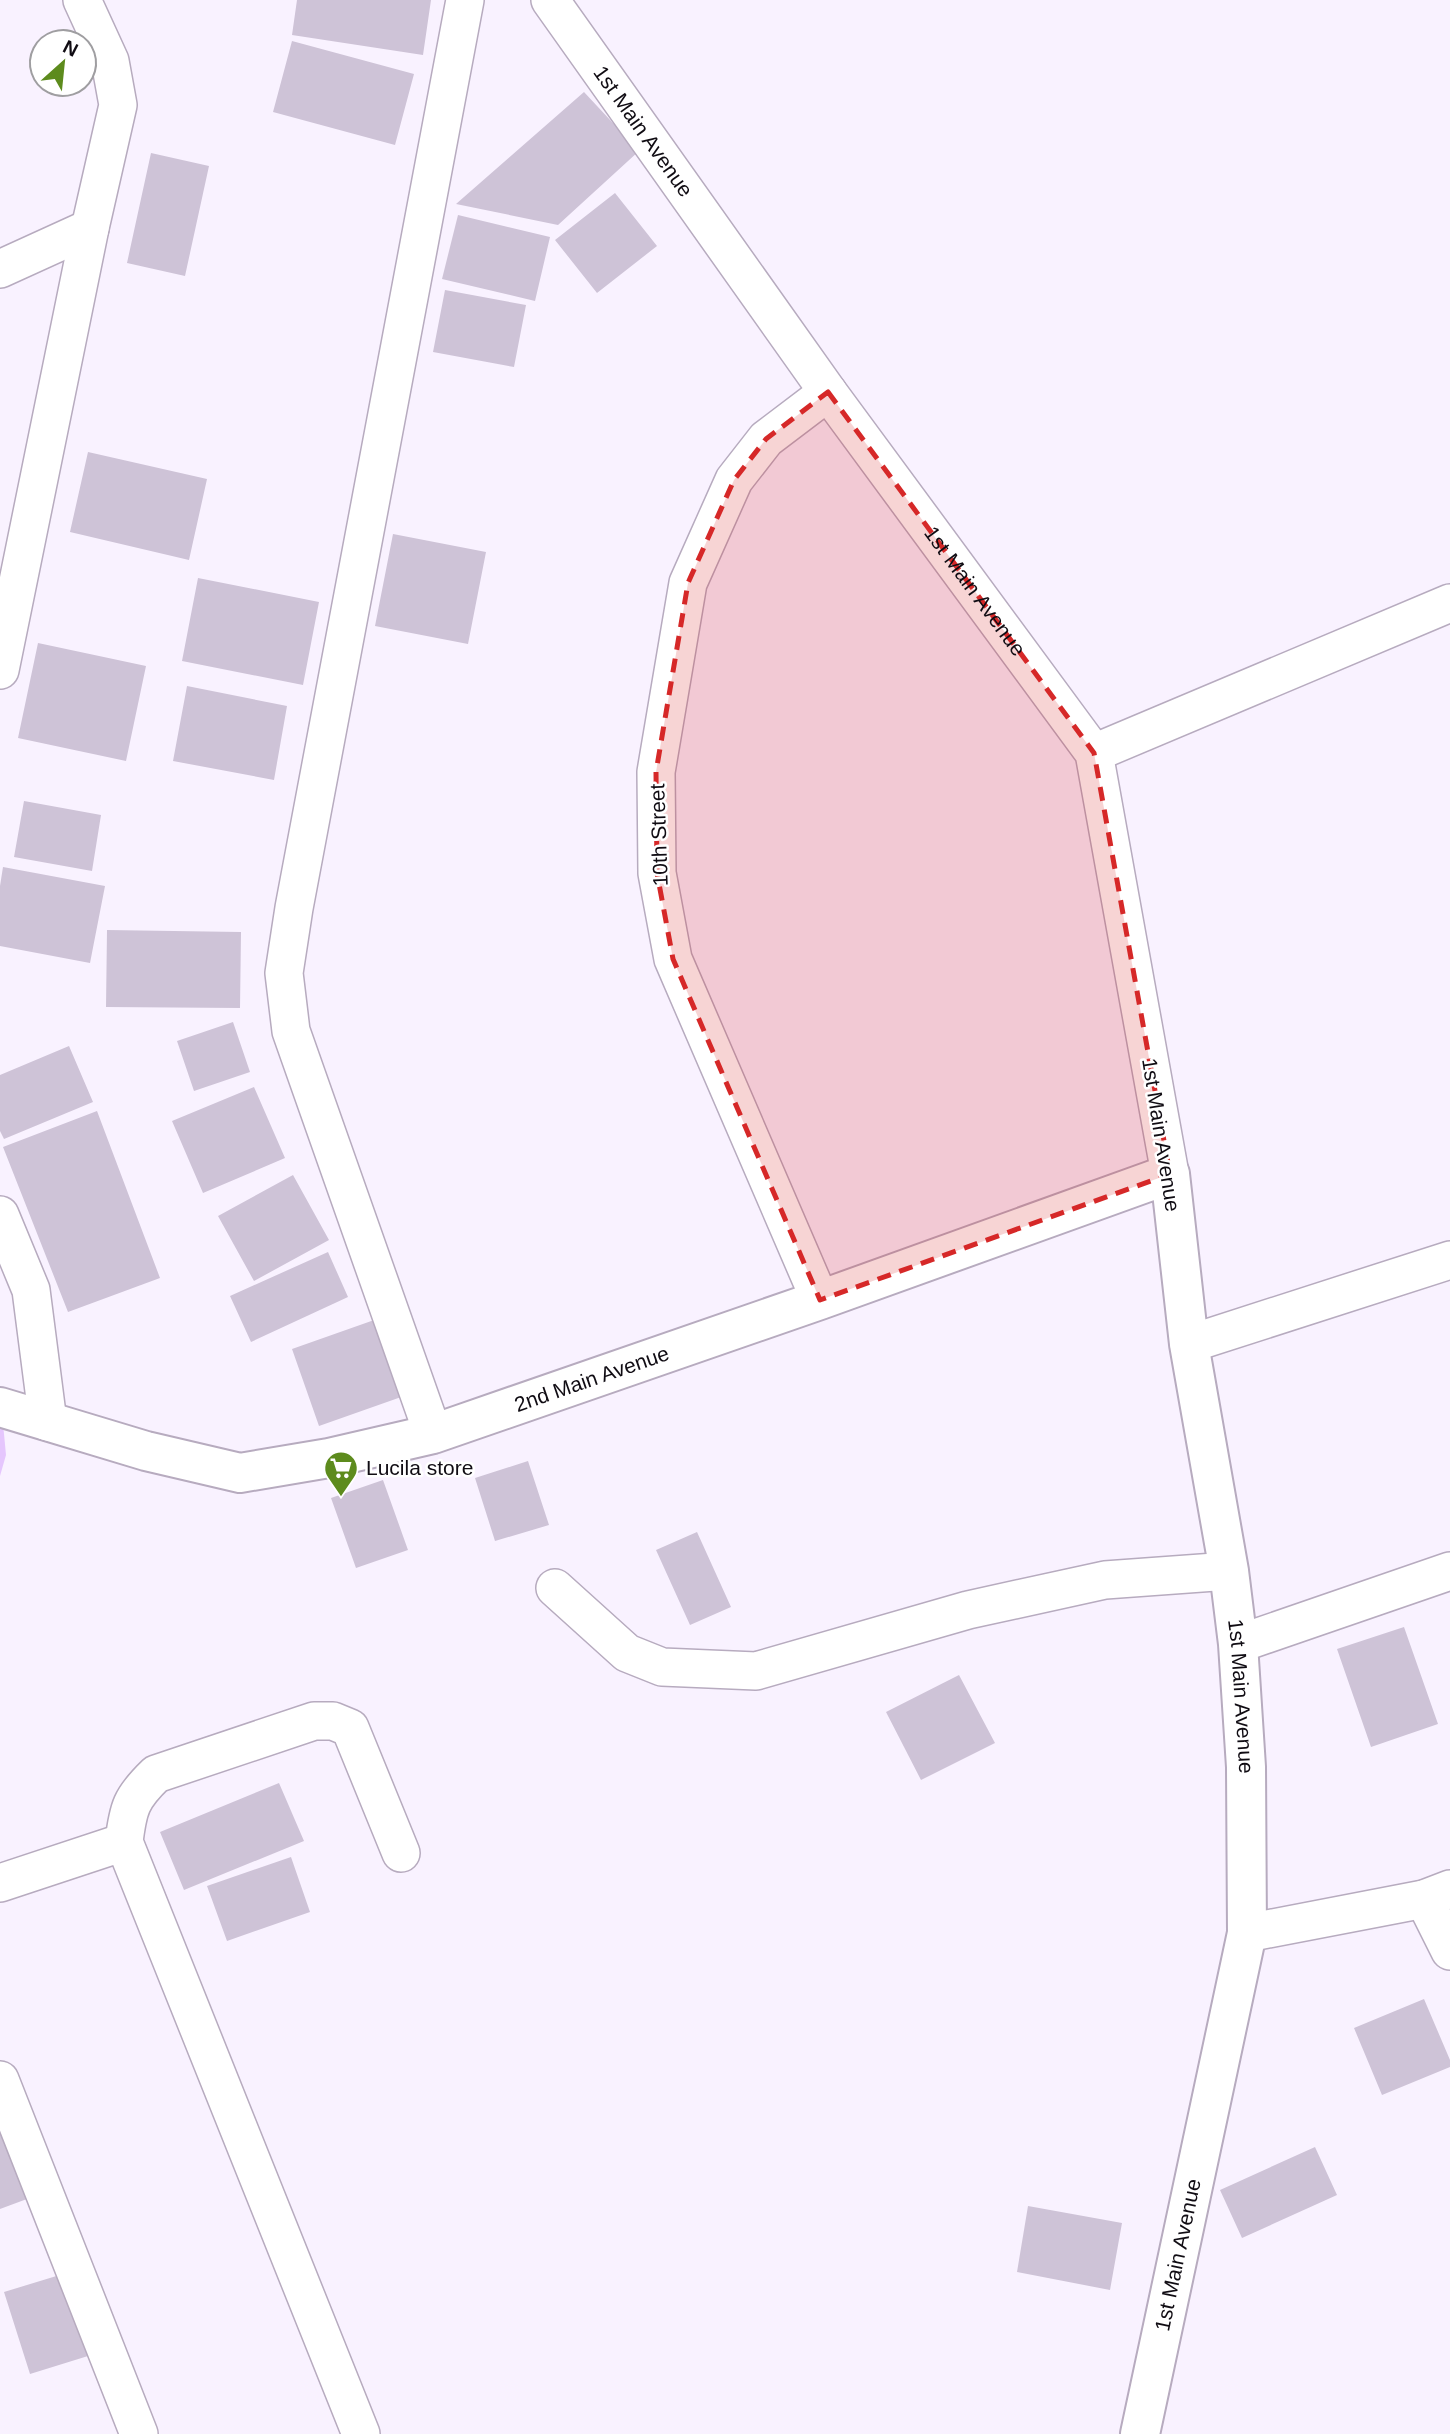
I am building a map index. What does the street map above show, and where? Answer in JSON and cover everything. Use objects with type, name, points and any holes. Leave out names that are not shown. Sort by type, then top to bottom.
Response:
[{"type":"street","points":[[0,670],[90,228],[118,105],[110,61],[82,0]]},
{"type":"street","points":[[433,1434],[291,1031],[284,973],[465,0]]},
{"type":"street","name":"1st Main Avenue","points":[[550,0],[828,392],[1094,753],[1170,1174],[1189,1344],[1229,1571],[1238,1644],[1246,1767],[1247,1933],[1140,2434]]},
{"type":"street","points":[[0,269],[90,228]]},
{"type":"street","name":"10th Street","points":[[820,1300],[673,959],[657,873],[656,772],[688,583],[734,480],[766,439],[828,392]]},
{"type":"street","points":[[1094,753],[1450,603]]},
{"type":"street","name":"2nd Main Avenue","points":[[0,1407],[146,1451],[240,1473],[329,1458],[433,1434],[820,1300],[1170,1174]]},
{"type":"street","points":[[0,1215],[31,1290],[47,1422]]},
{"type":"street","points":[[1189,1344],[1450,1260]]},
{"type":"street","points":[[555,1588],[627,1653],[662,1667],[756,1671],[968,1610],[1105,1580],[1229,1571]]},
{"type":"street","points":[[1238,1644],[1450,1571]]},
{"type":"street","points":[[361,2434],[124,1842],[128,1812],[138,1791],[156,1774],[314,1721],[333,1721],[350,1728],[401,1853]]},
{"type":"street","points":[[0,1883],[124,1842]]},
{"type":"street","points":[[1247,1933],[1437,1894],[1450,1951]]},
{"type":"street","points":[[0,2080],[139,2434]]},
{"type":"highlighted area","points":[[828,392],[1094,753],[1170,1174],[820,1300],[673,959],[657,873],[656,772],[688,583],[734,480],[766,439]]},
{"type":"shaded area","points":[[0,1412],[6,1455],[0,1476]]},
{"type":"building","points":[[297,0],[431,0],[423,55],[292,35]]},
{"type":"building","points":[[292,41],[414,74],[395,145],[273,112]]},
{"type":"building","points":[[584,92],[639,151],[558,225],[456,204]]},
{"type":"building","points":[[151,153],[209,166],[185,276],[127,263]]},
{"type":"building","points":[[615,193],[657,246],[597,293],[555,240]]},
{"type":"building","points":[[458,215],[550,237],[535,301],[442,279]]},
{"type":"building","points":[[445,290],[526,305],[514,367],[433,352]]},
{"type":"building","points":[[88,452],[207,479],[189,560],[70,532]]},
{"type":"building","points":[[393,534],[486,552],[468,644],[375,626]]},
{"type":"building","points":[[198,578],[319,602],[303,685],[182,661]]},
{"type":"building","points":[[38,643],[146,666],[126,761],[18,738]]},
{"type":"building","points":[[187,686],[287,706],[274,780],[173,761]]},
{"type":"building","points":[[24,801],[101,815],[92,871],[14,857]]},
{"type":"building","points":[[3,867],[105,886],[90,963],[0,946],[0,886]]},
{"type":"building","points":[[107,930],[241,932],[240,1008],[106,1007]]},
{"type":"building","points":[[233,1022],[250,1072],[194,1091],[177,1041]]},
{"type":"building","points":[[69,1046],[93,1102],[4,1139],[0,1131],[0,1075]]},
{"type":"building","points":[[254,1087],[285,1158],[203,1193],[172,1121]]},
{"type":"building","points":[[97,1111],[160,1278],[68,1312],[3,1147]]},
{"type":"building","points":[[293,1175],[329,1240],[254,1281],[218,1216]]},
{"type":"building","points":[[328,1252],[348,1297],[251,1342],[230,1296]]},
{"type":"building","points":[[377,1319],[404,1396],[319,1426],[292,1349]]},
{"type":"building","points":[[528,1461],[549,1525],[495,1541],[475,1478]]},
{"type":"building","points":[[383,1480],[408,1550],[356,1568],[331,1498]]},
{"type":"building","points":[[697,1532],[731,1607],[690,1625],[656,1550]]},
{"type":"building","points":[[1404,1627],[1438,1724],[1371,1747],[1337,1649]]},
{"type":"building","points":[[959,1675],[995,1743],[921,1780],[886,1712]]},
{"type":"building","points":[[279,1783],[304,1841],[184,1890],[160,1832]]},
{"type":"building","points":[[291,1857],[310,1912],[227,1941],[207,1886]]},
{"type":"building","points":[[1424,1999],[1450,2060],[1450,2067],[1382,2095],[1354,2028]]},
{"type":"building","points":[[0,2107],[35,2196],[0,2209]]},
{"type":"building","points":[[1315,2147],[1337,2195],[1242,2238],[1220,2190]]},
{"type":"building","points":[[1028,2206],[1122,2223],[1110,2290],[1017,2272]]},
{"type":"building","points":[[63,2274],[88,2356],[30,2374],[4,2292]]},
{"type":"place","name":"Lucila store","points":[[341,1498]]}]
